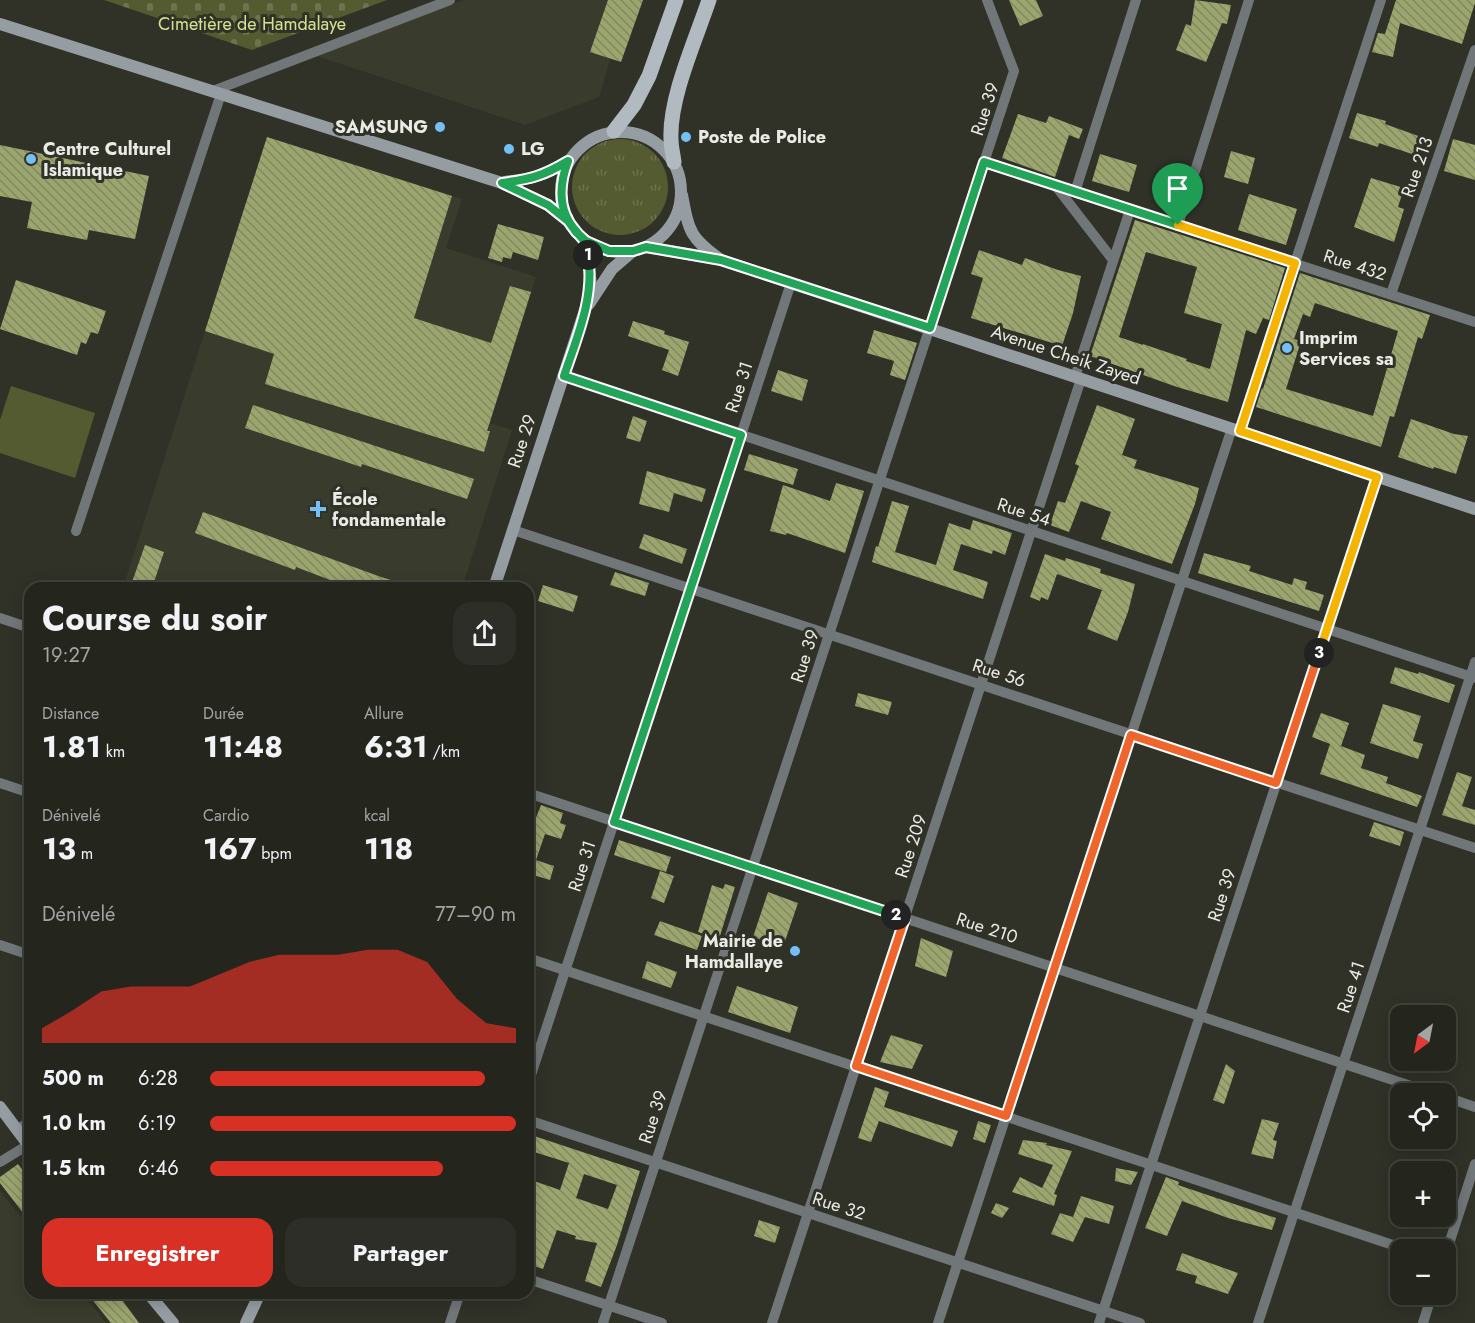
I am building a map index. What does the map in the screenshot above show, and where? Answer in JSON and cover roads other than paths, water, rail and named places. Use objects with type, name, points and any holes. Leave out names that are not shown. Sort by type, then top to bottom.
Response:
[{"type":"main road","points":[[614,131],[634,105],[649,76],[676,0]]},
{"type":"main road","points":[[674,162],[671,138],[678,92],[710,0]]},
{"type":"main road","points":[[0,24],[502,183],[548,205],[568,221],[586,241],[609,251],[633,251],[646,247],[660,238],[671,226],[679,212],[682,195],[681,178],[674,162],[663,148],[649,138],[632,132],[614,131],[588,140],[568,161],[552,171],[532,179],[502,183]]},
{"type":"main road","points":[[568,161],[561,180],[561,201],[568,221]]},
{"type":"main road","name":"Avenue Cheik Zayed","points":[[682,195],[688,228],[703,247],[721,260],[1475,509]]},
{"type":"main road","name":"Rue 29","points":[[496,582],[586,307],[591,286],[586,241]]},
{"type":"main road","points":[[646,247],[721,260]]},
{"type":"main road","name":"Rue 29","points":[[586,307],[612,269],[633,251]]},
{"type":"main road","points":[[0,1107],[24,1139]]},
{"type":"main road","points":[[153,1299],[173,1322]]},
{"type":"main road","points":[[246,1323],[257,1299]]},
{"type":"street","points":[[76,531],[217,93],[450,0]]},
{"type":"street","name":"Rue 39","points":[[603,1323],[1014,71],[987,0]]},
{"type":"street","points":[[1075,192],[1136,0]]},
{"type":"street","points":[[1178,225],[1249,0]]},
{"type":"street","points":[[938,1323],[1182,581],[1295,263],[1381,0]]},
{"type":"street","name":"Rue 213","points":[[1391,294],[1475,50]]},
{"type":"street","name":"Rue 432","points":[[984,162],[1475,322]]},
{"type":"street","points":[[1055,185],[1113,260]]},
{"type":"street","name":"Rue 209","points":[[772,1323],[1031,531],[1130,210]]},
{"type":"street","name":"Rue 31","points":[[534,1066],[791,283]]},
{"type":"street","name":"Rue 54","points":[[564,376],[1473,677]]},
{"type":"street","name":"Rue 39","points":[[1099,1323],[1377,477]]},
{"type":"street","name":"Rue 56","points":[[513,530],[1475,848]]},
{"type":"street","points":[[0,618],[24,626]]},
{"type":"street","name":"Rue 41","points":[[1258,1323],[1420,830],[1473,677],[1475,662]]},
{"type":"street","points":[[0,783],[24,791]]},
{"type":"street","name":"Rue 210","points":[[534,795],[1403,1083]]},
{"type":"street","points":[[0,945],[24,953]]},
{"type":"street","points":[[534,960],[1390,1244]]},
{"type":"street","points":[[1456,1100],[1475,1107]]},
{"type":"street","name":"Rue 32","points":[[534,1122],[1140,1323]]},
{"type":"street","points":[[17,1130],[24,1125]]},
{"type":"street","points":[[0,1162],[24,1149]]},
{"type":"street","points":[[1451,1239],[1475,1164]]},
{"type":"street","points":[[534,1281],[662,1323]]},
{"type":"street","points":[[450,1323],[457,1299]]},
{"type":"street","points":[[1423,1323],[1429,1305]]},
{"type":"place","name":"SAMSUNG","points":[[440,127]]},
{"type":"place","name":"Poste de Police","points":[[686,137]]},
{"type":"place","name":"LG","points":[[509,149]]},
{"type":"place","name":"Centre Culturel Islamique","points":[[31,159]]},
{"type":"place","name":"Imprim Services sa","points":[[1287,348]]},
{"type":"place","name":"École fondamentale","points":[[318,509]]},
{"type":"place","name":"Mairie de Hamdallaye","points":[[795,951]]},
{"type":"park label","name":"Cimetière de Hamdalaye","points":[[252,24]]}]
